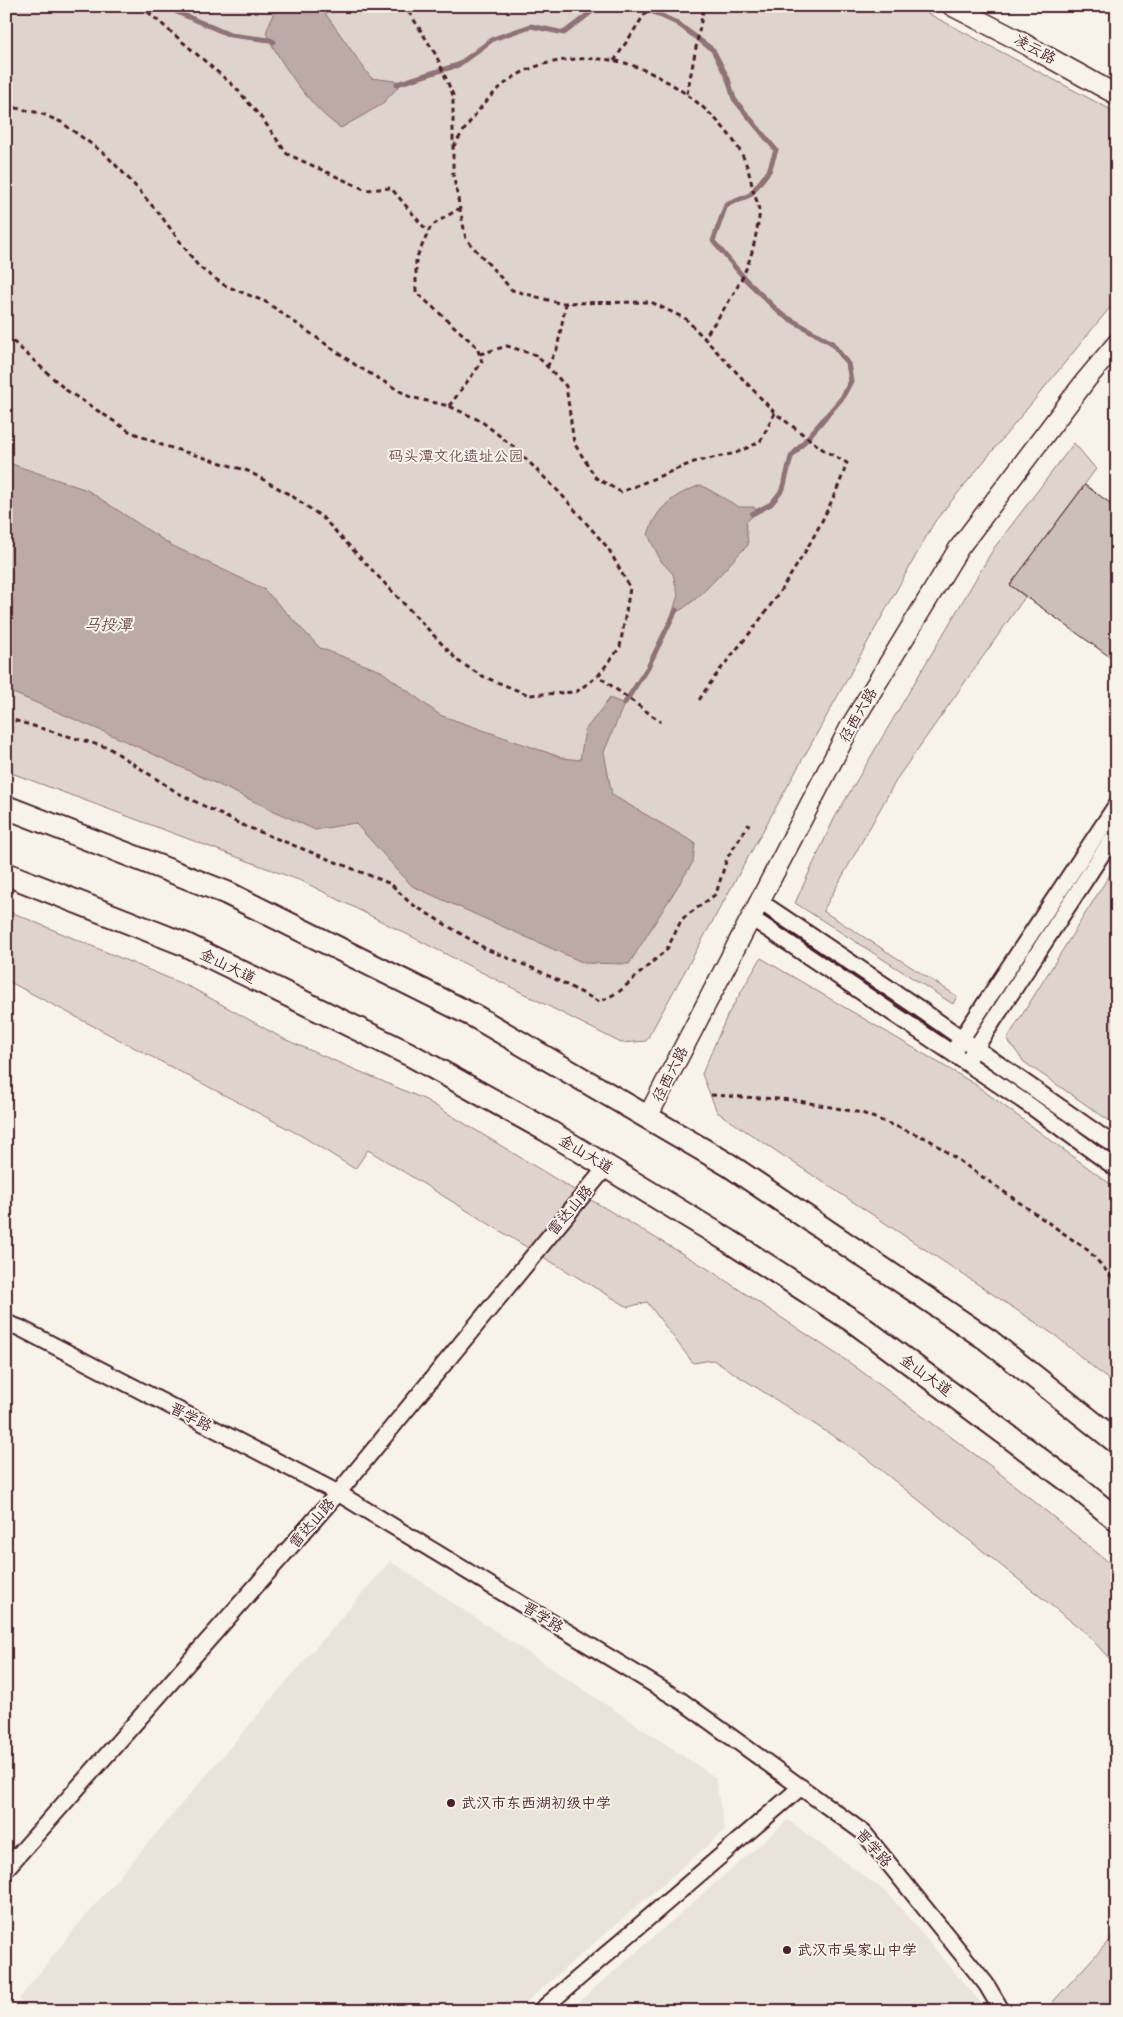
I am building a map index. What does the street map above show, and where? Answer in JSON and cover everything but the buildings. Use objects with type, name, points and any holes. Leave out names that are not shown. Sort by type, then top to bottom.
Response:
[{"type":"main road","points":[[6,807],[227,893],[476,1017],[729,1165],[988,1340],[1117,1442]]},
{"type":"main road","name":"金山大道","points":[[6,874],[184,944],[409,1054],[607,1166],[729,1241],[856,1323],[1077,1487],[1117,1520]]},
{"type":"street","name":"凌云路","points":[[952,6],[1117,95]]},
{"type":"street","name":"径西六路","points":[[647,1118],[850,727],[959,548],[1086,380],[1117,343]]},
{"type":"street","points":[[953,1053],[961,1038],[1117,804]]},
{"type":"street","points":[[966,1062],[1117,830]]},
{"type":"street","points":[[759,901],[1117,1146]]},
{"type":"street","points":[[750,918],[1032,1107],[1117,1169]]},
{"type":"street","name":"雷达山路","points":[[6,1869],[338,1493],[607,1166]]},
{"type":"street","name":"晋学路","points":[[6,1322],[338,1493],[683,1702],[864,1833],[986,1984],[1002,2011]]},
{"type":"street","points":[[540,2011],[801,1787]]},
{"type":"path","points":[[141,6],[236,88],[264,121],[288,154],[366,190],[390,188],[428,232]]},
{"type":"path","points":[[402,6],[411,15],[438,60],[453,95],[453,174],[466,239],[512,290],[559,303],[651,302],[686,319],[775,413],[816,444],[847,463],[822,522],[777,595],[752,630],[712,678],[698,702]]},
{"type":"path","points":[[614,62],[650,6]]},
{"type":"path","points":[[687,94],[704,6]]},
{"type":"path","points":[[453,148],[473,116],[497,90],[525,71],[560,61],[582,58],[624,63],[655,76],[687,94],[720,124],[740,150],[751,179],[760,212],[752,256],[748,266],[738,287],[704,338]]},
{"type":"path","points":[[6,106],[40,113],[61,122],[105,154],[155,209],[199,267],[224,285],[266,302],[357,366],[410,397],[450,406],[481,421],[515,448],[560,493],[608,548],[630,588],[620,648],[598,676],[576,692],[529,695],[482,676],[458,660],[322,517],[300,501],[248,471],[169,448],[129,431],[66,390],[6,335]]},
{"type":"path","points":[[450,406],[482,362],[477,347],[416,292],[416,259],[431,226],[460,208]]},
{"type":"path","points":[[548,367],[557,349],[566,303]]},
{"type":"path","points":[[480,354],[507,346],[536,355],[566,386],[574,443],[596,478],[621,492],[694,462],[736,453],[760,442],[775,413]]},
{"type":"path","points":[[598,676],[661,722]]},
{"type":"path","points":[[6,718],[109,748],[178,793],[240,824],[391,884],[410,903],[486,949],[537,970],[600,1002],[620,990],[667,949],[682,919],[716,894],[727,858],[750,824]]},
{"type":"path","points":[[711,1095],[794,1100],[862,1113],[928,1139],[1089,1251],[1117,1283]]},
{"type":"shaded area","name":"武汉市东西湖初级中学","points":[[390,1561],[715,1777],[725,1830],[516,2011],[29,2011],[19,1999],[76,1927]]},
{"type":"shaded area","name":"武汉市吴家山中学","points":[[788,1820],[887,1893],[988,2011],[568,2011]]},
{"type":"green space","name":"码头潭文化遗址公园","points":[[6,6],[914,6],[1117,113],[1117,299],[935,521],[646,1041],[621,1043],[304,882],[6,771]]},
{"type":"green space","points":[[1074,443],[1096,469],[1010,585],[1025,597],[898,777],[823,911],[957,996],[953,1004],[795,903],[834,819],[994,548]]},
{"type":"green space","points":[[1117,863],[1117,1126],[1024,1062],[1007,1039]]},
{"type":"green space","points":[[6,910],[192,988],[284,1039],[426,1100],[705,1267],[850,1363],[992,1467],[1117,1569],[1117,1667],[1086,1633],[857,1451],[713,1360],[693,1363],[647,1302],[628,1307],[368,1150],[355,1169],[302,1136],[6,980],[6,969],[11,961],[6,959]]},
{"type":"green space","points":[[761,958],[973,1083],[1117,1189],[1117,1387],[1056,1336],[717,1112],[702,1074],[727,1016]]},
{"type":"green space","points":[[1117,1932],[1117,2011],[1050,2011],[1049,2006]]},
{"type":"water","points":[[276,6],[320,6],[371,78],[403,82],[381,105],[341,128],[319,110],[298,85],[272,45],[266,33]]},
{"type":"water","name":"马投潭","points":[[6,462],[87,490],[171,545],[264,589],[320,648],[381,671],[440,715],[563,758],[580,760],[585,730],[610,698],[624,704],[604,752],[612,795],[695,843],[693,862],[629,964],[584,963],[412,886],[355,823],[315,830],[123,740],[6,690]]},
{"type":"water","points":[[701,485],[739,507],[754,507],[757,512],[746,522],[748,545],[703,592],[672,615],[678,595],[673,574],[661,561],[648,535],[661,509],[675,497]]},
{"type":"waterway","points":[[173,6],[177,12],[230,35],[274,42]]},
{"type":"waterway","points":[[397,84],[458,65],[493,39],[531,26],[564,33],[595,9],[615,6]]},
{"type":"waterway","points":[[640,6],[677,23],[713,50],[728,79],[734,99],[776,150],[769,171],[750,195],[726,205],[713,241],[746,280],[781,314],[832,343],[848,364],[851,381],[842,398],[791,457],[783,489],[771,504],[752,514]]},
{"type":"waterway","points":[[624,704],[648,667],[676,610]]},
{"type":"place","name":"武汉市东西湖初级中学","points":[[451,1803]]},
{"type":"place","name":"武汉市吴家山中学","points":[[787,1950]]}]
